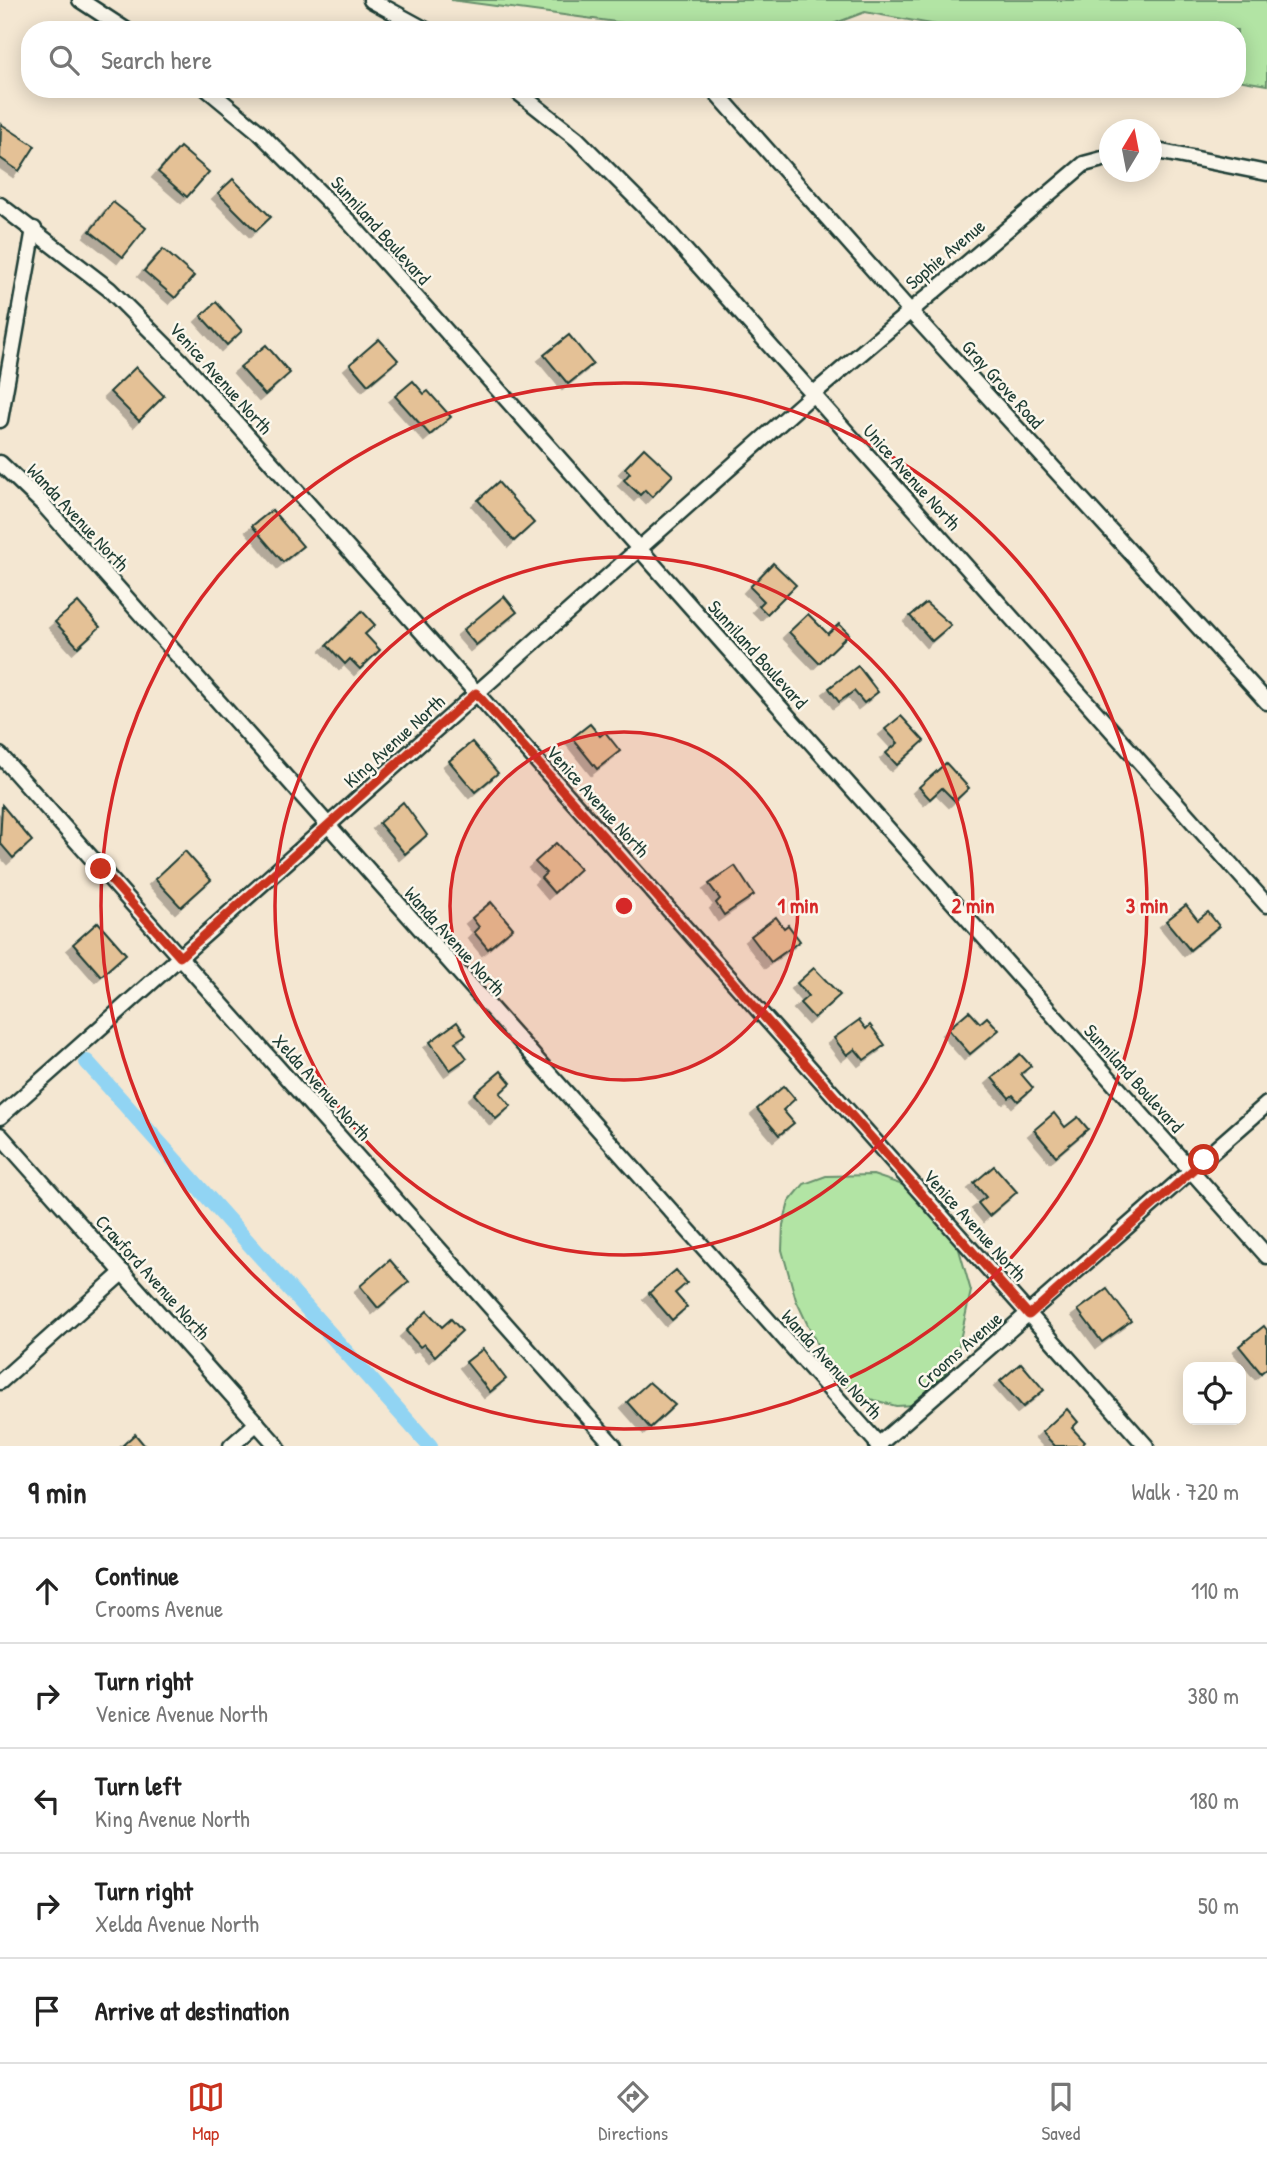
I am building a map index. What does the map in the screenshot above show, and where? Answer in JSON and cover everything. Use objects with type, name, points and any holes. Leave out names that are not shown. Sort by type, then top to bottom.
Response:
[{"type":"street","points":[[80,0],[112,21]]},
{"type":"street","points":[[371,0],[410,21]]},
{"type":"street","name":"Sunniland Boulevard","points":[[218,98],[259,132],[333,205],[1267,1256]]},
{"type":"street","name":"Unice Avenue North","points":[[525,98],[577,139],[619,179],[1267,905]]},
{"type":"street","name":"Gray Grove Road","points":[[721,98],[909,310],[1267,702]]},
{"type":"street","points":[[1162,152],[1267,173]]},
{"type":"street","name":"Sophie Avenue","points":[[813,394],[1084,164],[1099,160]]},
{"type":"street","name":"Venice Avenue North","points":[[0,205],[108,289],[165,345],[1146,1446]]},
{"type":"street","points":[[0,420],[34,229]]},
{"type":"street","name":"King Avenue North","points":[[0,1117],[813,394]]},
{"type":"street","name":"Wanda Avenue North","points":[[0,463],[42,503],[878,1446]]},
{"type":"street","name":"Xelda Avenue North","points":[[0,755],[614,1446]]},
{"type":"street","name":"Crooms Avenue","points":[[878,1446],[1267,1104]]},
{"type":"street","name":"Crawford Avenue North","points":[[0,1135],[277,1446]]},
{"type":"street","points":[[0,1382],[123,1272]]},
{"type":"street","points":[[231,1446],[257,1423]]},
{"type":"green space","points":[[451,0],[1267,0],[1267,85],[1246,82],[1246,21],[914,21],[865,12],[841,21],[608,21]]},
{"type":"green space","points":[[873,1175],[909,1187],[956,1239],[971,1291],[957,1353],[939,1384],[916,1405],[896,1406],[870,1399],[843,1385],[827,1366],[796,1300],[782,1250],[783,1225],[789,1202],[804,1184],[826,1176]]},
{"type":"building","points":[[1,124],[35,146],[19,171],[0,158]]},
{"type":"building","points":[[180,147],[209,172],[187,197],[158,172]]},
{"type":"building","points":[[233,179],[271,217],[256,231],[218,193]]},
{"type":"building","points":[[113,202],[146,228],[123,257],[90,231]]},
{"type":"building","points":[[163,249],[194,276],[175,298],[144,271]]},
{"type":"building","points":[[216,302],[242,331],[227,345],[201,316]]},
{"type":"building","points":[[569,335],[593,364],[568,384],[544,355]]},
{"type":"building","points":[[379,339],[398,360],[368,385],[350,364]]},
{"type":"building","points":[[266,345],[290,373],[265,395],[240,367]]},
{"type":"building","points":[[136,367],[164,396],[139,421],[110,392]]},
{"type":"building","points":[[413,381],[424,394],[428,391],[451,417],[430,435],[395,396]]},
{"type":"building","points":[[644,448],[673,475],[652,497],[645,490],[640,495],[624,480],[630,473],[625,468]]},
{"type":"building","points":[[498,482],[534,523],[514,541],[478,500]]},
{"type":"building","points":[[272,510],[303,546],[283,562],[252,526]]},
{"type":"building","points":[[773,563],[796,585],[767,614],[759,606],[764,601],[750,587]]},
{"type":"building","points":[[504,596],[517,612],[476,645],[463,630]]},
{"type":"building","points":[[78,602],[100,627],[78,647],[55,622]]},
{"type":"building","points":[[926,603],[951,625],[932,641],[910,616]]},
{"type":"building","points":[[362,611],[375,625],[365,634],[380,650],[360,669],[350,659],[345,664],[327,645]]},
{"type":"building","points":[[808,614],[828,634],[839,624],[849,634],[819,663],[789,632]]},
{"type":"building","points":[[858,666],[878,692],[864,703],[854,691],[839,702],[829,688]]},
{"type":"building","points":[[901,716],[924,741],[897,765],[886,753],[898,743],[885,729]]},
{"type":"building","points":[[590,724],[600,736],[605,732],[620,751],[597,769],[572,738]]},
{"type":"building","points":[[472,742],[498,773],[475,792],[449,761]]},
{"type":"building","points":[[946,763],[969,788],[955,801],[942,788],[930,799],[919,787]]},
{"type":"building","points":[[403,802],[427,835],[405,854],[379,823]]},
{"type":"building","points":[[2,805],[32,841],[13,858],[0,843]]},
{"type":"building","points":[[556,843],[580,869],[554,893],[541,878],[546,873],[535,862]]},
{"type":"building","points":[[185,851],[211,880],[181,907],[155,879]]},
{"type":"building","points":[[735,866],[754,895],[724,915],[716,903],[720,899],[709,884]]},
{"type":"building","points":[[491,902],[513,928],[488,949],[474,932],[479,927],[472,918]]},
{"type":"building","points":[[1186,905],[1198,920],[1208,912],[1219,926],[1190,950],[1166,921]]},
{"type":"building","points":[[776,917],[784,928],[788,925],[800,941],[771,962],[751,936]]},
{"type":"building","points":[[98,922],[126,954],[101,976],[73,944]]},
{"type":"building","points":[[814,968],[840,995],[814,1018],[800,1003],[808,996],[797,983]]},
{"type":"building","points":[[969,1011],[980,1023],[987,1017],[999,1030],[970,1054],[948,1029]]},
{"type":"building","points":[[859,1020],[866,1029],[870,1025],[885,1045],[864,1060],[855,1049],[847,1055],[834,1038]]},
{"type":"building","points":[[457,1022],[466,1035],[455,1042],[467,1058],[450,1070],[430,1042]]},
{"type":"building","points":[[1020,1054],[1031,1066],[1021,1074],[1033,1088],[1018,1101],[1013,1095],[1009,1098],[992,1078]]},
{"type":"building","points":[[501,1071],[511,1083],[500,1093],[511,1106],[496,1119],[474,1094]]},
{"type":"building","points":[[784,1086],[795,1099],[783,1110],[794,1123],[779,1135],[757,1109]]},
{"type":"building","points":[[1054,1113],[1065,1127],[1078,1117],[1088,1129],[1056,1156],[1034,1130]]},
{"type":"building","points":[[994,1166],[1017,1192],[989,1216],[978,1203],[986,1197],[974,1183]]},
{"type":"building","points":[[390,1260],[409,1282],[378,1308],[360,1286]]},
{"type":"building","points":[[676,1270],[687,1283],[675,1293],[687,1307],[672,1320],[649,1293]]},
{"type":"building","points":[[1107,1289],[1131,1321],[1102,1342],[1078,1310]]},
{"type":"building","points":[[427,1311],[442,1327],[451,1319],[462,1331],[435,1356],[424,1344],[420,1347],[406,1331]]},
{"type":"building","points":[[1264,1326],[1267,1330],[1267,1368],[1261,1373],[1239,1346]]},
{"type":"building","points":[[483,1349],[506,1379],[490,1392],[466,1362]]},
{"type":"building","points":[[1021,1363],[1044,1390],[1023,1407],[1000,1381]]},
{"type":"building","points":[[649,1382],[675,1405],[650,1428],[627,1402]]},
{"type":"building","points":[[1067,1409],[1078,1422],[1072,1428],[1085,1442],[1081,1446],[1055,1446],[1042,1432]]},
{"type":"building","points":[[135,1434],[145,1446],[122,1446]]},
{"type":"waterway","points":[[87,1062],[430,1446]]},
{"type":"route","points":[[101,869],[180,957],[476,693],[1029,1315],[1204,1160]]}]
